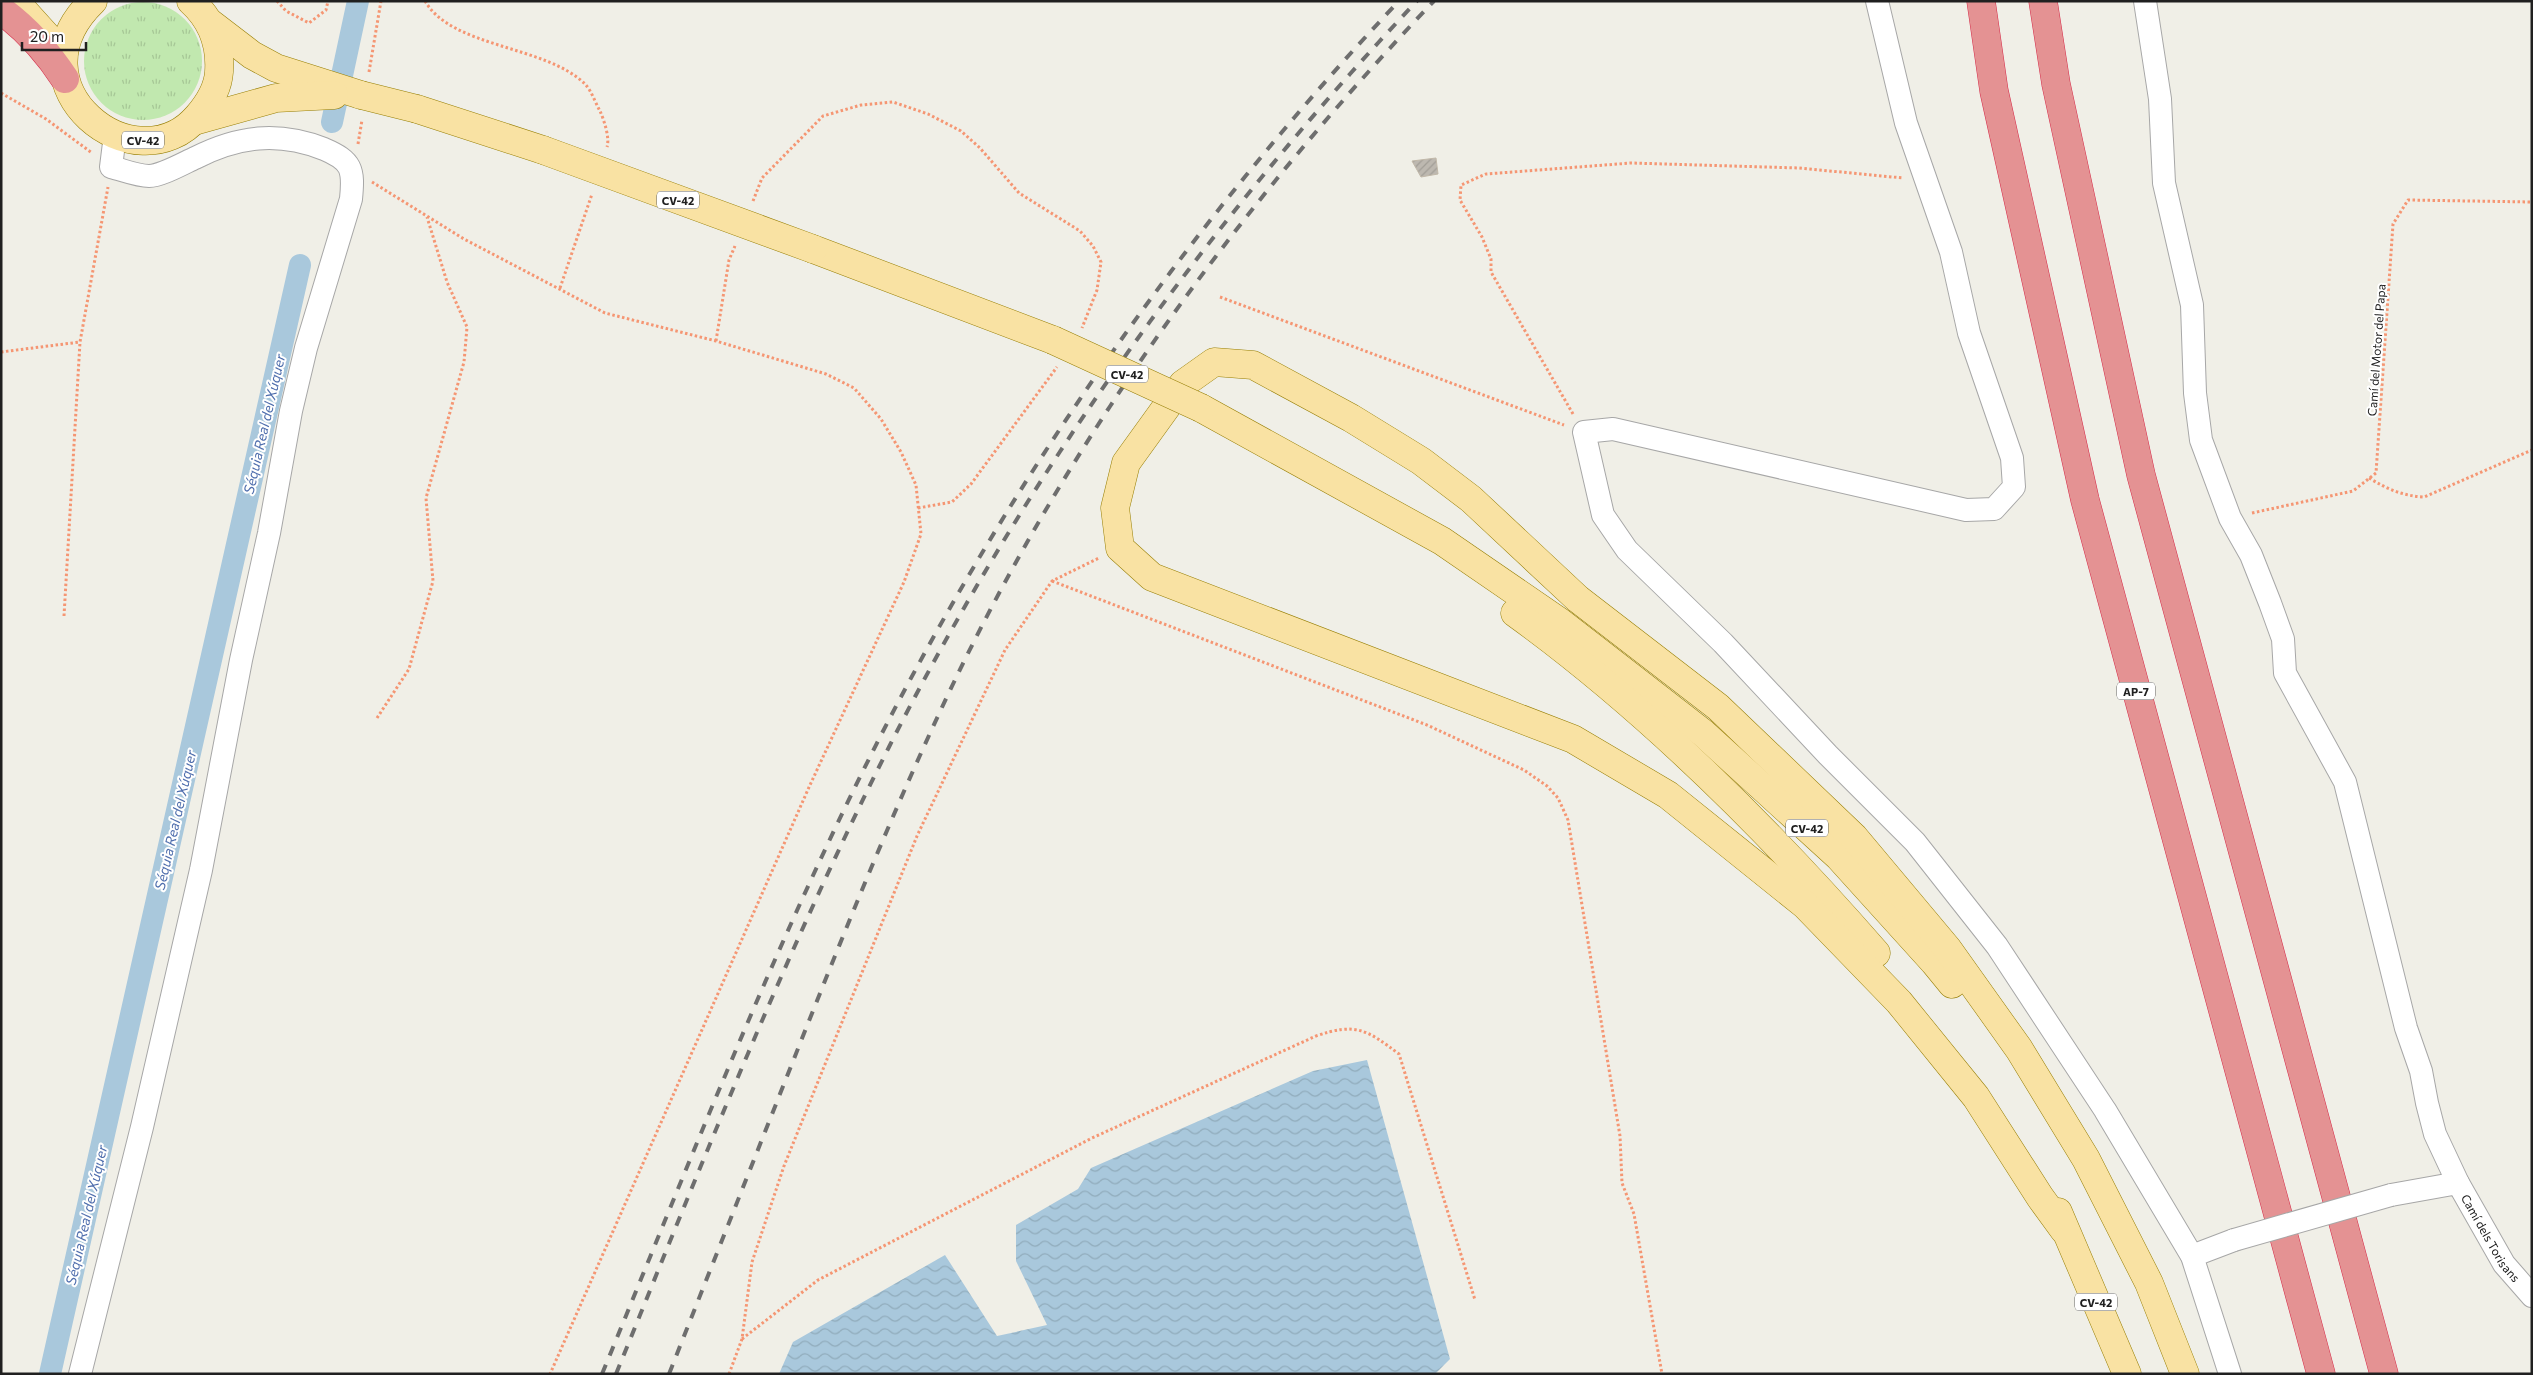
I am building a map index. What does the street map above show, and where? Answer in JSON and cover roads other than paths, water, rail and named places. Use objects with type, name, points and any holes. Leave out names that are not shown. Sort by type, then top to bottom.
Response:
[{"type":"highway","name":"AP-7","points":[[1980,1],[1994,92],[2085,500],[2321,1374]]},
{"type":"highway","points":[[2043,1],[2056,84],[2141,475],[2384,1374]]},
{"type":"highway","points":[[1,10],[15,20],[52,58],[65,67]]},
{"type":"main road","points":[[15,1],[36,21],[65,67]]},
{"type":"main road","points":[[65,67],[69,33],[80,14],[93,1]]},
{"type":"main road","name":"CV-42","points":[[191,1],[202,11],[214,31],[220,54],[219,79],[210,102],[194,121]]},
{"type":"main road","name":"CV-42","points":[[208,21],[252,55],[276,68],[303,87],[361,95],[418,109],[543,150],[813,249],[1063,346],[1201,408],[1268,444],[1442,541],[1560,622],[1703,734],[1839,857],[1940,969],[2010,1060],[2078,1165],[2141,1289],[2173,1374]]},
{"type":"main road","name":"CV-42","points":[[65,67],[76,103],[93,123],[115,135],[136,140],[157,139],[176,132],[194,121],[276,98],[303,87]]},
{"type":"main road","points":[[2064,1230],[2040,1197],[1976,1097],[1899,1002],[1805,905],[1668,795],[1573,739],[1152,577],[1120,548],[1115,508],[1126,463],[1183,384],[1214,362],[1253,365],[1352,418],[1421,461],[1471,499],[1578,599],[1718,707],[1854,837],[1947,948],[2019,1049],[2086,1159],[2149,1283],[2185,1374]]},
{"type":"main road","name":"CV-42","points":[[1268,444],[1433,554],[1548,637],[1690,758],[1818,887],[1909,991],[1983,1088],[2044,1181],[2127,1374]]},
{"type":"street","points":[[1877,1],[1896,88],[1924,180],[1951,252],[1969,334],[2012,458],[2014,487],[1994,509],[1966,510],[1613,429],[1584,432],[1604,516],[1627,550],[1723,643],[1828,755],[1915,842],[1997,946],[2105,1110],[2192,1256],[2230,1374]]},
{"type":"street","points":[[2145,1],[2160,99],[2164,183],[2192,305],[2195,393],[2201,440],[2230,518],[2252,554],[2283,639],[2285,673],[2345,782],[2406,1028],[2421,1070],[2427,1104],[2436,1134],[2458,1183]]},
{"type":"street","points":[[80,1374],[142,1127],[201,870],[291,411],[306,348],[351,199],[354,177],[346,162],[300,140],[249,138],[211,150],[179,166],[149,176],[111,168],[115,135]]},
{"type":"street","name":"Camí dels Torisans","points":[[2192,1256],[2234,1240],[2391,1195],[2458,1183],[2504,1264],[2532,1296]]},
{"type":"water","points":[[1367,1060],[1450,1359],[1435,1374],[779,1374],[793,1342],[945,1255],[997,1336],[1047,1325],[1016,1261],[1016,1225],[1078,1189],[1091,1168],[1313,1071]]},
{"type":"waterway","name":"Séquia Real del Xúquer","points":[[332,122],[358,1]]},
{"type":"waterway","name":"Séquia Real del Xúquer","points":[[50,1374],[300,265]]},
{"type":"railway","points":[[602,1374],[734,1054],[803,896],[878,741],[931,641],[988,542],[1112,352],[1179,261],[1249,171],[1399,1]]},
{"type":"railway","points":[[616,1374],[746,1058],[815,901],[889,747],[943,646],[1000,546],[1061,450],[1126,355],[1194,263],[1265,173],[1417,1]]},
{"type":"railway","points":[[669,1374],[874,860],[933,726],[1001,589],[1053,498],[1108,409],[1167,322],[1230,238],[1295,157],[1363,78],[1434,1]]}]
